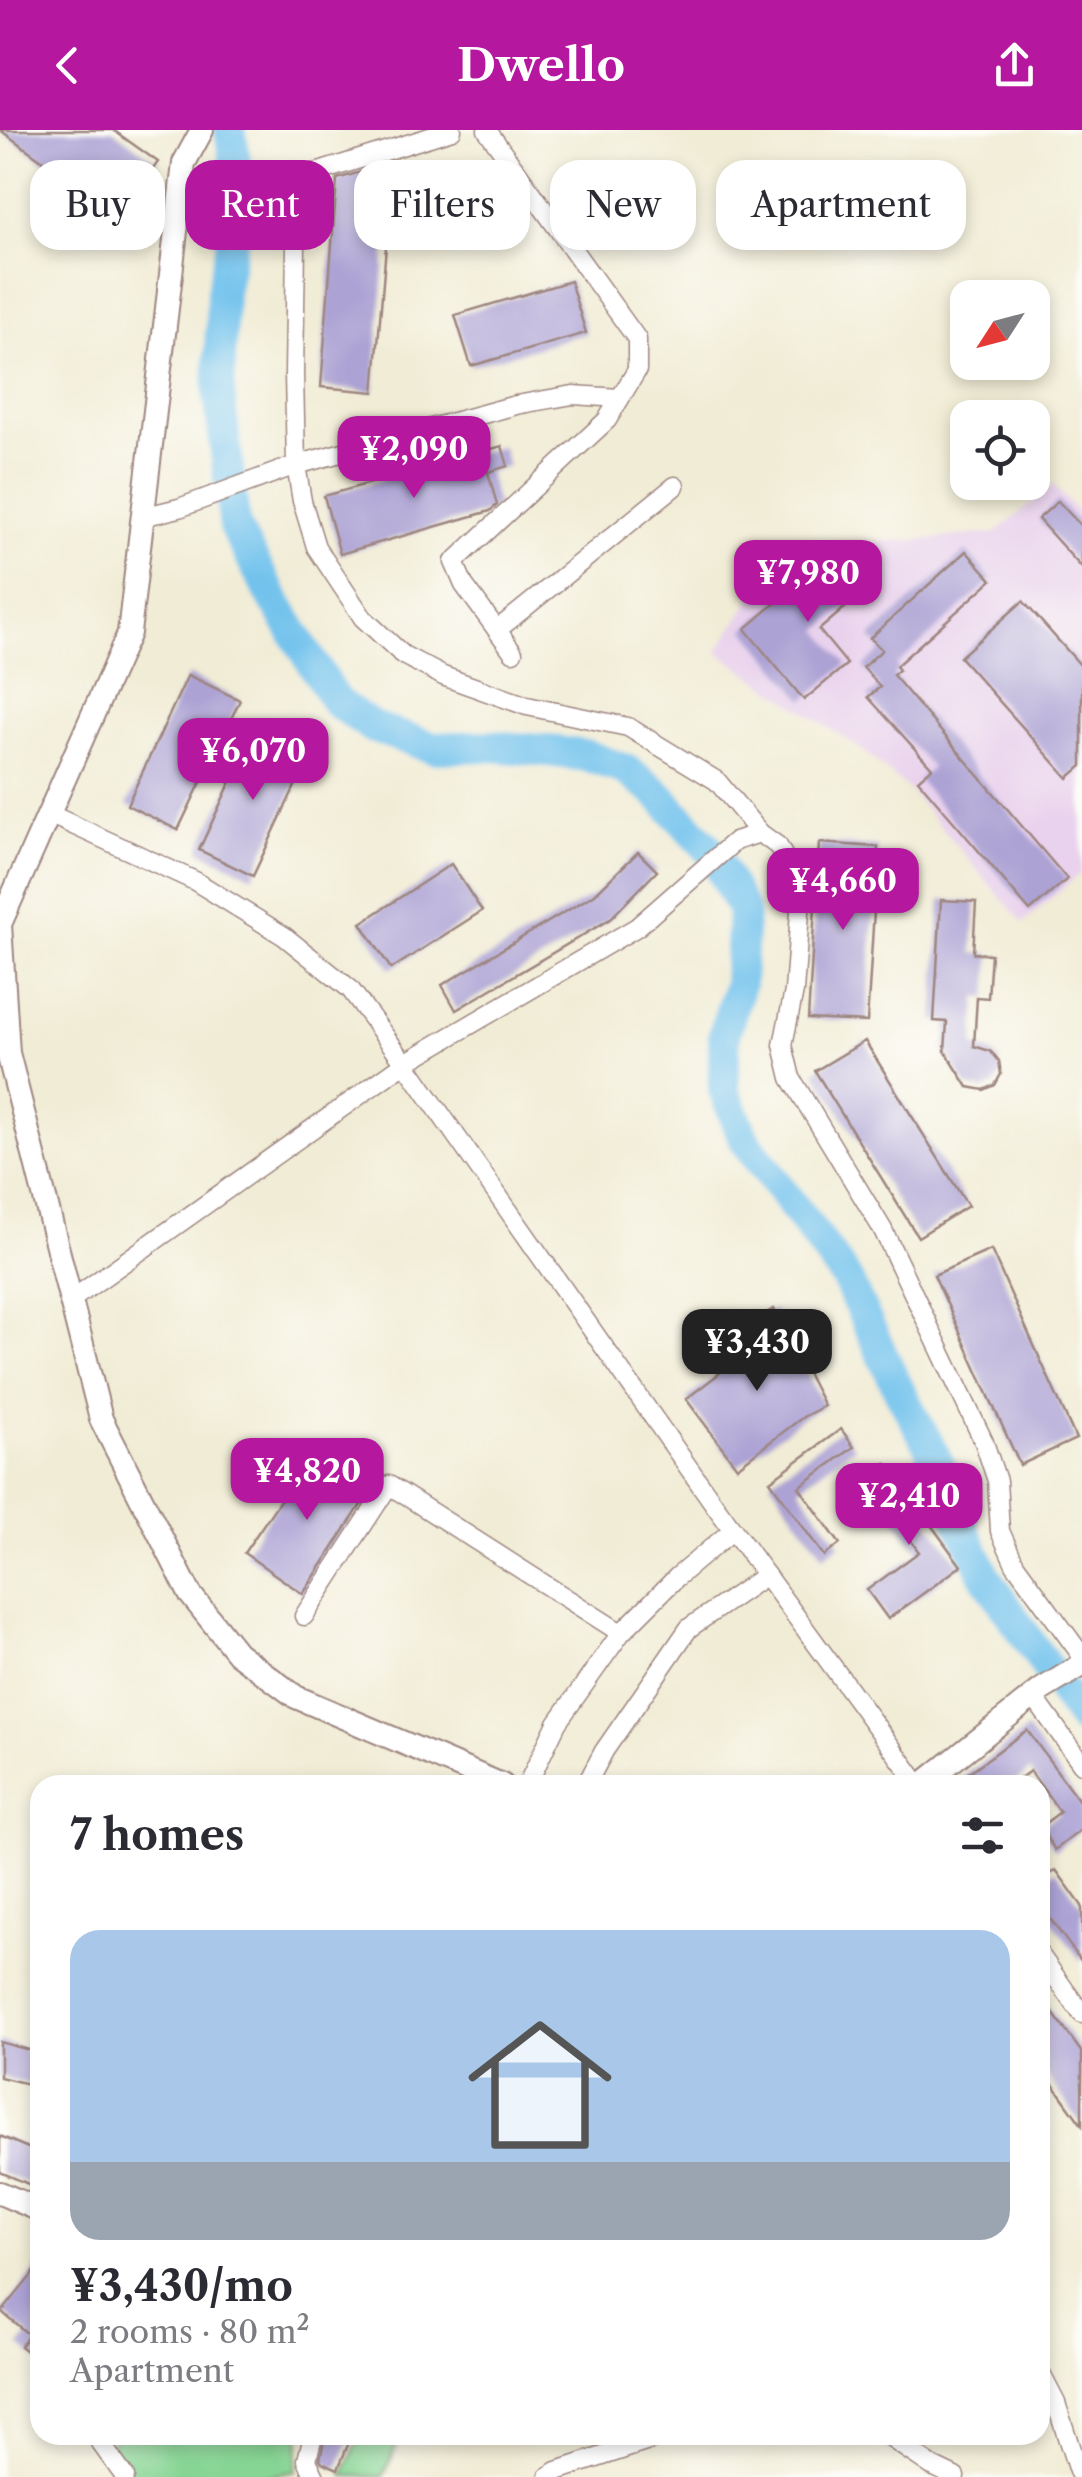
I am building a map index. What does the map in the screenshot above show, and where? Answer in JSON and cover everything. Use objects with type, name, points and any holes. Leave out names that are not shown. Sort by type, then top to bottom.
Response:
[{"type":"main road","points":[[202,130],[184,163],[128,633],[0,924],[8,1054],[101,1419],[190,1594],[237,1653],[296,1697],[479,1775]]},
{"type":"main road","points":[[933,1775],[1077,1665]]},
{"type":"main road","points":[[0,2193],[30,2206]]},
{"type":"street","points":[[334,168],[452,130]]},
{"type":"street","points":[[487,130],[637,338],[637,370],[606,420],[454,562],[464,585],[513,652]]},
{"type":"street","points":[[178,218],[185,216]]},
{"type":"street","points":[[296,250],[296,465],[302,502],[316,547],[363,618],[403,654],[442,676],[526,706],[628,728],[716,781],[760,833],[778,846],[790,868],[800,912],[794,991],[783,1045],[791,1078],[883,1230],[984,1442],[997,1481],[1000,1532],[1015,1564],[1077,1665]]},
{"type":"street","points":[[142,518],[296,465],[516,405],[573,394],[620,398]]},
{"type":"street","points":[[497,630],[675,486]]},
{"type":"street","points":[[49,814],[196,880],[284,936],[350,989],[733,1530],[913,1775]]},
{"type":"street","points":[[71,1300],[405,1062],[637,927],[734,841],[760,833]]},
{"type":"street","points":[[304,1616],[389,1485],[621,1633]]},
{"type":"street","points":[[532,1775],[557,1723],[621,1633],[677,1577],[733,1530]]},
{"type":"street","points":[[591,1775],[689,1628],[766,1575]]},
{"type":"street","points":[[1037,1693],[1082,1764]]},
{"type":"street","points":[[1050,1969],[1082,2014]]},
{"type":"street","points":[[1050,2391],[1082,2477]]},
{"type":"street","points":[[103,2445],[126,2477]]},
{"type":"street","points":[[311,2445],[307,2460],[315,2477]]},
{"type":"street","points":[[548,2477],[636,2445]]},
{"type":"street","points":[[901,2445],[955,2477]]},
{"type":"shaded area","points":[[1053,485],[1082,517],[1082,872],[1023,923],[907,788],[862,750],[717,652],[782,552],[854,541],[996,533],[1035,500],[1050,500]]},
{"type":"green space","points":[[108,2445],[299,2445],[296,2471],[267,2477],[126,2477],[105,2449]]},
{"type":"green space","points":[[357,2445],[397,2445],[383,2477],[343,2476]]},
{"type":"building","points":[[0,130],[113,130],[155,160],[42,160]]},
{"type":"building","points":[[354,174],[354,250],[386,250],[374,392],[321,387],[337,179]]},
{"type":"building","points":[[570,281],[586,333],[471,366],[455,315]]},
{"type":"building","points":[[502,446],[508,466],[488,472],[497,505],[490,511],[340,554],[324,496]]},
{"type":"building","points":[[1058,501],[1082,527],[1082,568],[1038,519]]},
{"type":"building","points":[[838,550],[869,587],[819,630],[847,664],[804,700],[745,629]]},
{"type":"building","points":[[966,551],[992,580],[896,666],[899,670],[893,675],[1067,879],[1030,911],[918,780],[932,768],[868,697],[880,687],[863,667],[882,650],[870,638]]},
{"type":"building","points":[[1023,601],[1082,667],[1082,766],[1068,778],[960,657]]},
{"type":"building","points":[[188,675],[240,700],[178,830],[127,805]]},
{"type":"building","points":[[260,719],[303,769],[253,876],[199,850]]},
{"type":"building","points":[[819,843],[878,847],[867,1022],[808,1019]]},
{"type":"building","points":[[638,852],[657,871],[610,919],[456,1010],[442,985],[595,894]]},
{"type":"building","points":[[451,864],[482,911],[391,969],[361,923]]},
{"type":"building","points":[[941,900],[976,902],[973,953],[991,954],[988,998],[977,997],[974,1046],[995,1056],[1001,1074],[995,1085],[984,1090],[968,1087],[945,1051],[947,1022],[934,1021]]},
{"type":"building","points":[[865,1041],[968,1206],[918,1237],[815,1071]]},
{"type":"building","points":[[991,1250],[1076,1439],[1020,1465],[934,1275]]},
{"type":"building","points":[[774,1309],[824,1406],[803,1417],[737,1467],[686,1399],[763,1340],[753,1320]]},
{"type":"building","points":[[841,1429],[854,1447],[799,1487],[840,1544],[824,1556],[770,1481]]},
{"type":"building","points":[[313,1452],[370,1491],[303,1594],[244,1553]]},
{"type":"building","points":[[886,1463],[961,1566],[888,1619],[867,1590],[919,1552],[865,1478]]},
{"type":"building","points":[[1027,1730],[1082,1805],[1082,1829],[1055,1850],[1050,1842],[1050,1820],[1060,1812],[1050,1798],[1050,1775],[1033,1775],[1030,1771],[1024,1775],[966,1775]]},
{"type":"building","points":[[1056,1870],[1082,1906],[1082,1962],[1050,1919],[1050,1874]]},
{"type":"building","points":[[1050,2009],[1082,2053],[1082,2125],[1050,2080]]},
{"type":"building","points":[[0,2042],[30,2050],[30,2084],[0,2077]]},
{"type":"building","points":[[0,2136],[30,2149],[30,2185],[0,2172]]},
{"type":"building","points":[[30,2277],[30,2354],[20,2346],[29,2335],[2,2312]]},
{"type":"building","points":[[323,2445],[348,2445],[338,2469],[320,2459]]},
{"type":"waterway","points":[[230,130],[241,195],[222,292],[219,394],[235,528],[336,702],[372,727],[434,748],[490,746],[588,756],[626,770],[656,792],[712,852],[743,911],[739,984],[724,1035],[724,1090],[745,1141],[846,1278],[938,1462],[956,1513],[986,1577],[1082,1720]]}]
